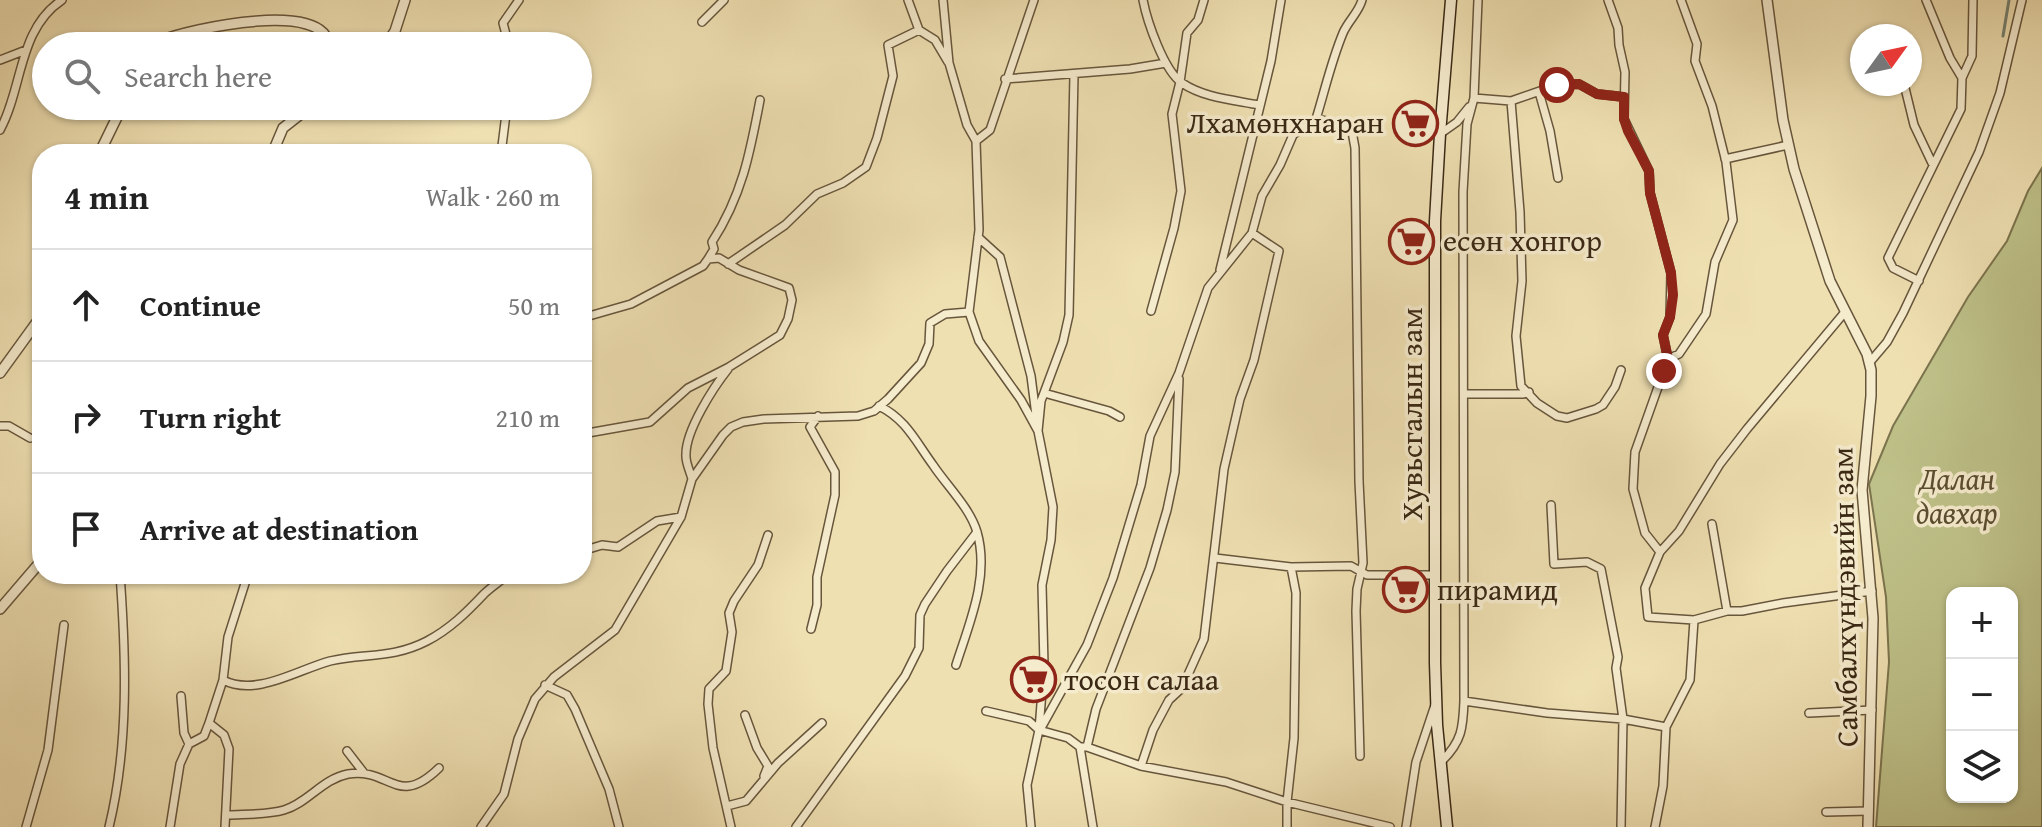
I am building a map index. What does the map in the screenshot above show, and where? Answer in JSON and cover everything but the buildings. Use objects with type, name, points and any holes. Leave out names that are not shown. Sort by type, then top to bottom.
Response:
[{"type":"main road","name":"Хувьсгалын зам","points":[[1447,827],[1436,703],[1435,221],[1451,0]]},
{"type":"street","points":[[35,32],[40,21],[62,0]]},
{"type":"street","points":[[394,32],[405,0]]},
{"type":"street","points":[[505,32],[503,23],[519,0]]},
{"type":"street","points":[[702,22],[724,0]]},
{"type":"street","points":[[908,0],[919,30],[935,40],[949,63]]},
{"type":"street","points":[[943,0],[949,63],[967,125],[976,141],[978,237],[969,312],[979,341],[1021,400],[1038,431]]},
{"type":"street","points":[[976,141],[990,130],[1034,0]]},
{"type":"street","points":[[1143,0],[1146,16],[1166,63],[1180,82],[1205,94],[1259,105]]},
{"type":"street","points":[[1151,311],[1171,243],[1181,191],[1172,114],[1187,33],[1198,20],[1204,0]]},
{"type":"street","points":[[1219,272],[1271,61],[1281,0]]},
{"type":"street","points":[[1039,730],[1087,645],[1108,591],[1141,485],[1150,436],[1179,373],[1208,288],[1252,233],[1262,196],[1293,135],[1316,119],[1325,79],[1333,67],[1344,31],[1362,0]]},
{"type":"street","points":[[1442,761],[1455,748],[1460,737],[1464,701],[1464,151],[1474,98],[1478,0]]},
{"type":"street","points":[[1608,0],[1618,28],[1625,72],[1624,119],[1649,171],[1650,193],[1671,273],[1673,295],[1670,317],[1663,335],[1668,359],[1635,452],[1633,489],[1645,533],[1660,552]]},
{"type":"street","points":[[1668,359],[1679,354],[1706,314],[1715,262],[1733,220],[1725,159],[1712,106],[1695,61],[1697,44],[1681,0]]},
{"type":"street","name":"Самбалхүндэвийн зам","points":[[1767,0],[1788,145],[1830,281],[1870,362],[1872,387],[1862,490],[1872,591],[1868,827]]},
{"type":"street","points":[[1769,11],[1773,0]]},
{"type":"street","points":[[1926,0],[1950,58],[1962,78]]},
{"type":"street","points":[[1919,281],[1893,268],[1888,258],[1961,109],[1962,78],[1972,56],[1973,0]]},
{"type":"street","points":[[1870,362],[1887,342],[1919,281],[1985,138],[2004,79],[2022,0]]},
{"type":"street","points":[[182,32],[262,9]]},
{"type":"street","points":[[312,13],[323,23],[326,32]]},
{"type":"street","points":[[728,264],[785,225],[817,194],[843,183],[866,167],[893,76],[888,45],[919,30]]},
{"type":"street","points":[[0,130],[32,38]]},
{"type":"street","points":[[0,60],[26,50]]},
{"type":"street","points":[[1005,79],[1130,69],[1166,63]]},
{"type":"street","points":[[1038,431],[1041,401],[1063,342],[1069,315],[1074,74]]},
{"type":"street","points":[[1474,98],[1511,101],[1557,85],[1579,84],[1597,94],[1624,97]]},
{"type":"street","points":[[1539,92],[1558,178]]},
{"type":"street","points":[[1907,96],[1914,125],[1932,163]]},
{"type":"street","points":[[1440,134],[1462,118],[1474,98]]},
{"type":"street","points":[[592,315],[631,304],[703,266],[714,249],[712,242],[738,196],[760,100]]},
{"type":"street","points":[[1511,101],[1522,281],[1516,336],[1521,386],[1547,410],[1567,418],[1603,405],[1615,387],[1621,370]]},
{"type":"street","points":[[1316,119],[1351,126],[1355,148],[1359,481],[1363,563],[1356,611],[1360,756]]},
{"type":"street","points":[[104,144],[116,120]]},
{"type":"street","points":[[276,144],[283,128],[293,120]]},
{"type":"street","points":[[502,144],[505,120]]},
{"type":"street","points":[[1725,159],[1788,145]]},
{"type":"street","points":[[1141,766],[1153,730],[1169,700],[1182,688],[1204,639],[1224,469],[1240,399],[1254,360],[1279,251],[1252,233]]},
{"type":"street","points":[[978,237],[1000,257],[1031,376],[1053,507],[1051,540],[1042,585],[1044,665],[1039,730],[1027,785],[1031,827]]},
{"type":"street","points":[[592,432],[650,422],[688,388],[780,335],[792,300],[789,288],[719,258],[708,259]]},
{"type":"street","points":[[481,827],[504,794],[525,717],[545,685],[615,630],[681,517],[692,479],[731,427],[764,419],[858,416],[879,406],[921,363],[929,344],[930,323],[945,314],[969,312]]},
{"type":"street","points":[[1845,312],[1720,464],[1679,531],[1660,552],[1645,588],[1648,617],[1694,620],[1727,611],[1872,591]]},
{"type":"street","points":[[0,373],[32,329]]},
{"type":"street","points":[[692,479],[685,457],[688,441],[701,409],[729,367]]},
{"type":"street","points":[[1093,827],[1084,747],[1150,568],[1167,510],[1175,472],[1179,373]]},
{"type":"street","points":[[1464,394],[1529,392]]},
{"type":"street","points":[[1044,393],[1109,411],[1120,417]]},
{"type":"street","points":[[879,406],[892,412],[910,428],[964,507],[977,532],[980,582],[971,622],[956,665]]},
{"type":"street","points":[[811,629],[817,605],[817,577],[835,495],[835,472],[810,427],[818,416]]},
{"type":"street","points":[[0,426],[9,426],[30,438]]},
{"type":"street","points":[[1551,505],[1554,564],[1587,562],[1601,569],[1618,657],[1616,668],[1623,719],[1621,827]]},
{"type":"street","points":[[592,548],[602,545],[618,547],[657,521],[681,517]]},
{"type":"street","points":[[1712,524],[1727,611]]},
{"type":"street","points":[[796,827],[905,676],[919,648],[920,615],[925,604],[977,532]]},
{"type":"street","points":[[731,827],[713,748],[709,689],[726,671],[732,632],[729,613],[758,565],[768,535]]},
{"type":"street","points":[[1215,558],[1291,567],[1351,566],[1367,575],[1436,575]]},
{"type":"street","points":[[1287,827],[1294,738],[1296,593],[1291,567]]},
{"type":"street","points":[[0,609],[32,572]]},
{"type":"street","points":[[109,827],[122,760],[121,584]]},
{"type":"street","points":[[170,827],[180,764],[189,744],[204,736],[209,723],[223,680],[228,637],[245,584]]},
{"type":"street","points":[[223,680],[234,685],[261,683],[331,661],[375,657],[411,648],[429,640],[466,615],[498,584]]},
{"type":"street","points":[[1655,827],[1663,786],[1666,727],[1690,680],[1694,620]]},
{"type":"street","points":[[26,827],[48,750],[64,625]]},
{"type":"street","points":[[545,685],[567,695],[575,709],[609,789],[619,827]]},
{"type":"street","points":[[181,696],[184,733],[189,744]]},
{"type":"street","points":[[1464,701],[1547,713],[1623,719],[1666,727]]},
{"type":"street","points":[[1406,827],[1416,762],[1436,703]]},
{"type":"street","points":[[1809,713],[1872,710]]},
{"type":"street","points":[[986,711],[1029,721],[1039,730],[1141,766],[1226,782],[1287,802],[1390,827]]},
{"type":"street","points":[[745,715],[768,766],[762,781]]},
{"type":"street","points":[[209,723],[224,735],[229,749],[225,827]]},
{"type":"street","points":[[727,806],[746,801],[762,781],[822,723]]},
{"type":"street","points":[[347,751],[364,773],[395,785],[411,787],[424,783],[439,768]]},
{"type":"street","points":[[228,815],[284,810],[330,779],[364,773]]},
{"type":"street","points":[[1826,812],[1869,811]]},
{"type":"green space","name":"Далан давхар","points":[[2042,168],[2042,827],[1876,827],[1889,662],[1886,597],[1869,484],[1893,426],[1968,297],[2007,241],[2028,191]]},
{"type":"waterway","points":[[2003,36],[2009,0]]},
{"type":"place","name":"Лхамөнхнаран","points":[[1415,123]]},
{"type":"place","name":"есөн хонгор","points":[[1412,241]]},
{"type":"place","name":"пирамид","points":[[1406,590]]},
{"type":"place","name":"тосон салаа","points":[[1033,680]]},
{"type":"route","points":[[1557,85],[1579,84],[1597,94],[1624,97],[1624,119],[1649,171],[1650,193],[1671,273],[1673,295],[1670,317],[1663,335],[1668,359],[1664,371]]}]
